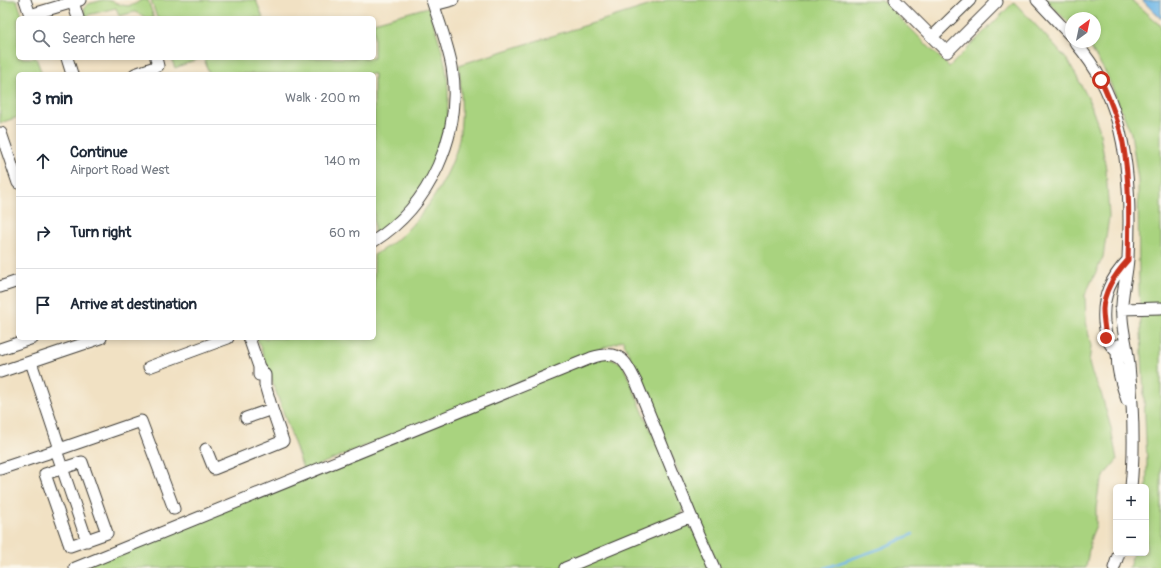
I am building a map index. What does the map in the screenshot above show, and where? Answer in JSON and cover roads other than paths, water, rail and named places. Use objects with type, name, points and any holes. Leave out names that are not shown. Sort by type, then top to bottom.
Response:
[{"type":"street","points":[[25,0],[30,16]]},
{"type":"street","points":[[376,240],[383,235],[412,207],[425,190],[444,154],[449,136],[453,98],[452,67],[433,3],[453,0]]},
{"type":"street","points":[[895,0],[947,52],[997,2],[996,0]]},
{"type":"street","points":[[932,37],[970,0]]},
{"type":"street","points":[[1037,0],[1065,30]]},
{"type":"street","points":[[33,16],[77,1],[78,16]]},
{"type":"street","points":[[1080,48],[1088,58],[1101,80],[1111,104],[1123,142],[1128,181],[1128,260],[1117,352],[1118,371],[1132,416]]},
{"type":"street","points":[[68,60],[71,72]]},
{"type":"street","points":[[141,72],[158,66],[156,60]]},
{"type":"street","points":[[1,133],[16,177]]},
{"type":"street","points":[[1117,352],[1109,344],[1106,338],[1103,309],[1105,296],[1117,272],[1128,260]]},
{"type":"street","points":[[0,287],[16,282]]},
{"type":"street","points":[[1122,314],[1161,308]]},
{"type":"street","points":[[1122,314],[1129,364],[1132,416],[1134,460],[1131,484]]},
{"type":"street","points":[[0,349],[27,340]]},
{"type":"street","points":[[0,372],[31,362],[73,342],[86,340]]},
{"type":"street","points":[[149,367],[223,340]]},
{"type":"street","points":[[206,449],[214,469],[282,441],[265,385],[259,378],[259,367],[250,340]]},
{"type":"street","points":[[75,568],[602,354],[611,354],[621,358],[627,363],[714,568]]},
{"type":"street","points":[[31,362],[58,450],[62,468],[87,541]]},
{"type":"street","points":[[246,418],[272,410]]},
{"type":"street","points":[[0,469],[141,421],[174,509]]},
{"type":"street","points":[[82,462],[107,533],[87,541],[70,546],[45,474],[82,462]]},
{"type":"street","points":[[565,568],[691,516]]},
{"type":"street","points":[[1114,568],[1118,556]]},
{"type":"water","points":[[1142,0],[1161,0],[1161,19]]},
{"type":"waterway","points":[[825,568],[882,548],[913,534]]}]
